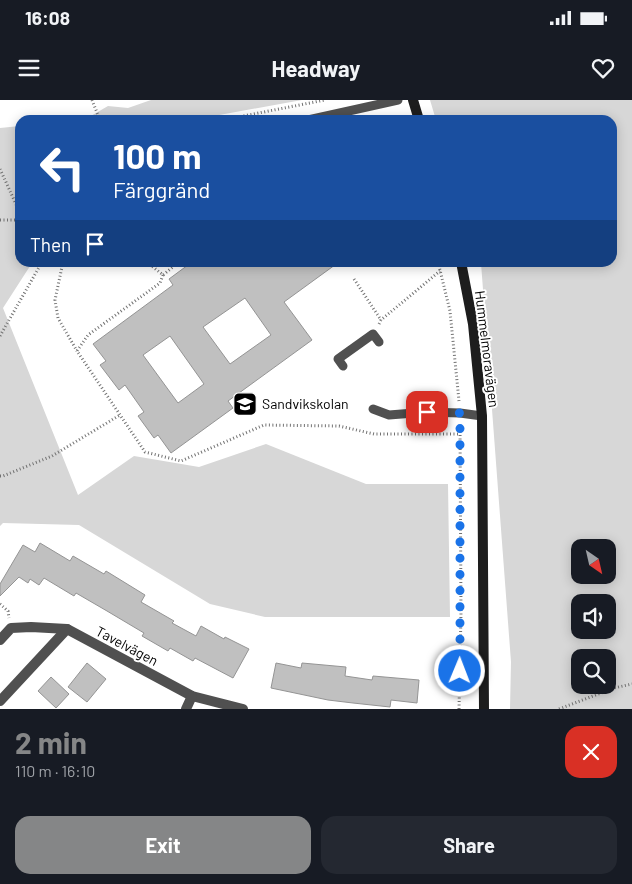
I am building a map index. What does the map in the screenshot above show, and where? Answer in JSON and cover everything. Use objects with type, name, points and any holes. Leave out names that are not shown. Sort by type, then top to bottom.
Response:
[{"type":"street","points":[[413,100],[418,115]]},
{"type":"street","name":"Hummelmoravägen","points":[[462,267],[473,324],[482,416],[484,709]]},
{"type":"street","name":"Tavelvägen","points":[[0,640],[11,628],[67,629],[192,696],[243,709]]},
{"type":"street","points":[[0,702],[67,629]]},
{"type":"street","points":[[186,709],[192,696]]},
{"type":"lane","points":[[330,115],[398,100]]},
{"type":"lane","points":[[343,366],[338,359],[376,338]]},
{"type":"lane","points":[[415,396],[427,412]]},
{"type":"lane","points":[[372,409],[389,415],[427,412],[482,416]]},
{"type":"path","points":[[92,100],[98,115]]},
{"type":"path","points":[[248,115],[325,100]]},
{"type":"path","points":[[0,170],[15,202]]},
{"type":"path","points":[[0,220],[15,220]]},
{"type":"path","points":[[0,336],[39,267]]},
{"type":"path","points":[[62,267],[56,300],[58,318],[77,351],[145,452],[181,461],[264,425],[339,426],[374,434],[460,434]]},
{"type":"path","points":[[153,267],[162,274]]},
{"type":"path","points":[[77,351],[88,335],[160,283],[162,274],[172,267]]},
{"type":"path","points":[[439,267],[450,311],[460,413],[461,613],[459,709]]},
{"type":"path","points":[[376,338],[381,320],[440,271]]},
{"type":"path","points":[[354,279],[381,320]]},
{"type":"path","points":[[0,476],[52,456],[120,415]]},
{"type":"path","points":[[559,709],[614,688],[632,684]]},
{"type":"shaded area","points":[[151,100],[302,100],[220,115],[93,115],[108,106],[128,108]]},
{"type":"shaded area","points":[[430,100],[632,100],[632,709],[510,709],[511,662],[481,267],[617,267],[617,115],[434,115]]},
{"type":"shaded area","points":[[15,126],[15,267],[29,267],[3,308],[78,495],[134,456],[199,467],[266,444],[366,484],[448,484],[450,617],[265,617],[210,604],[79,525],[3,523],[0,526],[0,128]]},
{"type":"building","points":[[185,267],[332,267],[284,302],[312,340],[228,401],[233,408],[171,453],[158,435],[154,438],[138,416],[144,412],[125,385],[119,390],[100,365],[106,361],[93,344],[173,285],[169,279]],"holes":[[[245,298],[271,335],[230,364],[203,327]],[[170,336],[204,384],[178,403],[143,355]]]},
{"type":"building","points":[[40,543],[70,561],[73,556],[104,574],[106,571],[145,595],[141,602],[174,621],[172,623],[196,636],[201,626],[224,639],[225,637],[249,649],[233,678],[195,658],[193,661],[170,648],[168,651],[142,636],[144,633],[107,611],[76,593],[74,596],[44,578],[39,585],[30,579],[28,583],[19,577],[0,596],[0,584],[23,545],[35,552]]},
{"type":"building","points":[[87,663],[106,679],[87,702],[68,687]]},
{"type":"building","points":[[276,663],[301,668],[302,663],[346,667],[345,676],[372,680],[373,676],[419,680],[417,703],[391,700],[390,707],[328,700],[271,688]]},
{"type":"building","points":[[51,677],[69,694],[56,708],[38,691]]},
{"type":"place","name":"Sandvikskolan","points":[[245,404]]},
{"type":"route","points":[[427,412],[460,413],[460,671]]}]
